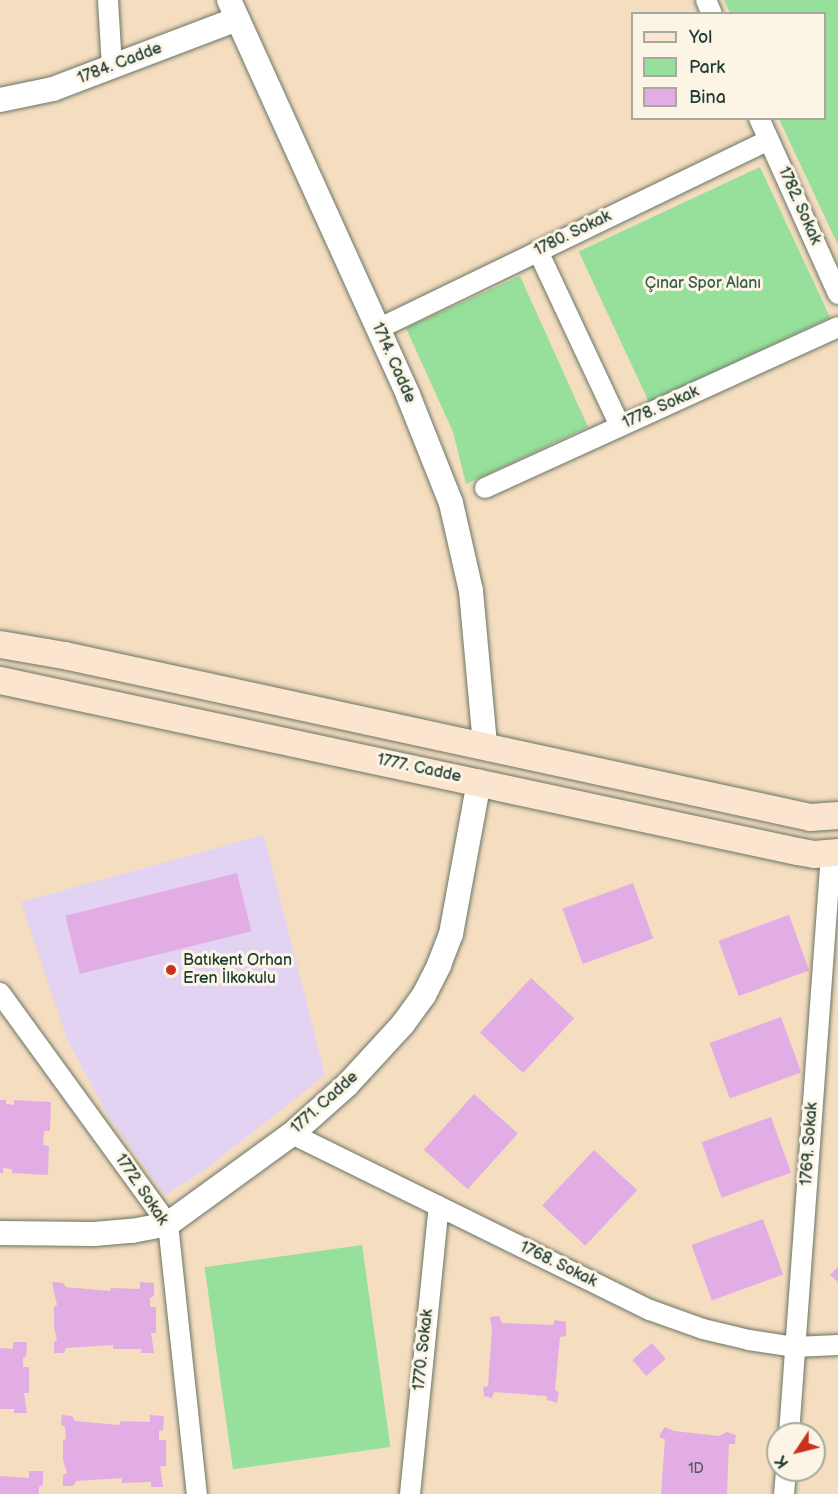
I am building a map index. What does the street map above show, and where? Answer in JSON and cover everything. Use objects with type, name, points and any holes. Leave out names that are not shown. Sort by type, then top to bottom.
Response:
[{"type":"main road","points":[[0,644],[64,655],[810,817],[838,815]]},
{"type":"main road","name":"1777. Cadde","points":[[0,680],[797,851],[835,853]]},
{"type":"main road","points":[[479,782],[485,746]]},
{"type":"street","points":[[108,0],[112,67]]},
{"type":"street","name":"1784. Cadde","points":[[0,100],[53,89],[112,67],[233,9]]},
{"type":"street","name":"1714. Cadde","points":[[233,9],[433,453],[456,526],[471,591],[485,746]]},
{"type":"street","name":"1782. Sokak","points":[[760,120],[838,294]]},
{"type":"street","name":"1780. Sokak","points":[[378,329],[769,140]]},
{"type":"street","points":[[538,251],[620,426]]},
{"type":"street","name":"1778. Sokak","points":[[484,488],[838,327]]},
{"type":"street","name":"1771. Cadde","points":[[0,1233],[94,1234],[132,1231],[168,1224],[292,1134],[375,1056],[403,1024],[429,985],[451,934],[479,782]]},
{"type":"street","name":"1769. Sokak","points":[[790,1422],[835,853]]},
{"type":"street","name":"1772. Sokak","points":[[0,993],[168,1224],[197,1494]]},
{"type":"street","name":"1768. Sokak","points":[[292,1134],[650,1310],[715,1332],[795,1347],[838,1345]]},
{"type":"street","name":"1770. Sokak","points":[[410,1494],[439,1206]]},
{"type":"shaded area","name":"Batıkent Orhan Eren İlkokulu","points":[[264,835],[325,1075],[206,1169],[165,1195],[108,1116],[67,1039],[21,902]]},
{"type":"green space","points":[[724,0],[838,0],[838,245],[779,120],[826,120],[826,12],[730,12]]},
{"type":"green space","name":"Çınar Spor Alanı","points":[[760,167],[830,317],[649,402],[579,252]]},
{"type":"green space","points":[[520,276],[588,427],[466,484],[453,432],[406,328]]},
{"type":"green space","points":[[362,1245],[390,1447],[233,1469],[205,1267]]},
{"type":"building","points":[[237,873],[252,931],[80,974],[65,916]]},
{"type":"building","points":[[633,883],[653,938],[583,964],[563,909]]},
{"type":"building","points":[[789,915],[809,970],[739,996],[719,941]]},
{"type":"building","points":[[531,978],[574,1018],[523,1073],[480,1033]]},
{"type":"building","points":[[781,1017],[801,1072],[730,1098],[710,1043]]},
{"type":"building","points":[[474,1094],[518,1133],[468,1189],[424,1150]]},
{"type":"building","points":[[0,1100],[6,1100],[6,1104],[14,1105],[14,1100],[51,1102],[50,1131],[44,1131],[43,1145],[49,1146],[48,1175],[12,1173],[12,1169],[3,1168],[3,1173],[0,1173]]},
{"type":"building","points":[[771,1117],[791,1172],[722,1198],[701,1142]]},
{"type":"building","points":[[594,1150],[637,1190],[585,1246],[542,1206]]},
{"type":"building","points":[[763,1219],[783,1274],[712,1300],[692,1245]]},
{"type":"building","points":[[838,1267],[838,1282],[830,1275]]},
{"type":"building","points":[[52,1282],[63,1283],[66,1287],[110,1291],[111,1288],[140,1289],[140,1282],[154,1283],[154,1296],[150,1298],[150,1307],[156,1307],[156,1333],[151,1333],[154,1353],[141,1353],[142,1349],[113,1349],[113,1345],[66,1348],[64,1353],[54,1353],[54,1342],[57,1340],[54,1327],[54,1307],[57,1305]]},
{"type":"building","points":[[499,1316],[502,1323],[553,1325],[555,1320],[566,1322],[566,1336],[560,1337],[555,1390],[559,1392],[557,1403],[547,1400],[546,1396],[494,1392],[492,1398],[484,1396],[483,1387],[488,1386],[492,1330],[490,1317]]},
{"type":"building","points":[[13,1342],[27,1342],[23,1367],[29,1367],[29,1393],[24,1393],[27,1413],[14,1413],[14,1409],[0,1409],[0,1348],[13,1349]]},
{"type":"building","points":[[652,1343],[666,1359],[646,1376],[632,1360]]},
{"type":"building","points":[[62,1415],[72,1416],[75,1421],[119,1425],[121,1421],[150,1422],[150,1415],[164,1416],[163,1430],[159,1431],[159,1440],[166,1440],[166,1466],[160,1466],[163,1487],[151,1487],[151,1482],[122,1483],[122,1478],[76,1481],[73,1486],[63,1486],[63,1475],[67,1473],[63,1460],[63,1440],[66,1439],[65,1427],[61,1425]]},
{"type":"building","points":[[665,1427],[674,1431],[719,1436],[727,1432],[736,1435],[735,1444],[729,1444],[727,1494],[661,1494],[665,1439],[660,1438],[660,1434]]},
{"type":"building","points":[[29,1471],[43,1471],[43,1485],[39,1487],[39,1494],[0,1494],[0,1476],[29,1478]]},
{"type":"place","name":"Batıkent Orhan Eren İlkokulu","points":[[171,970]]}]
